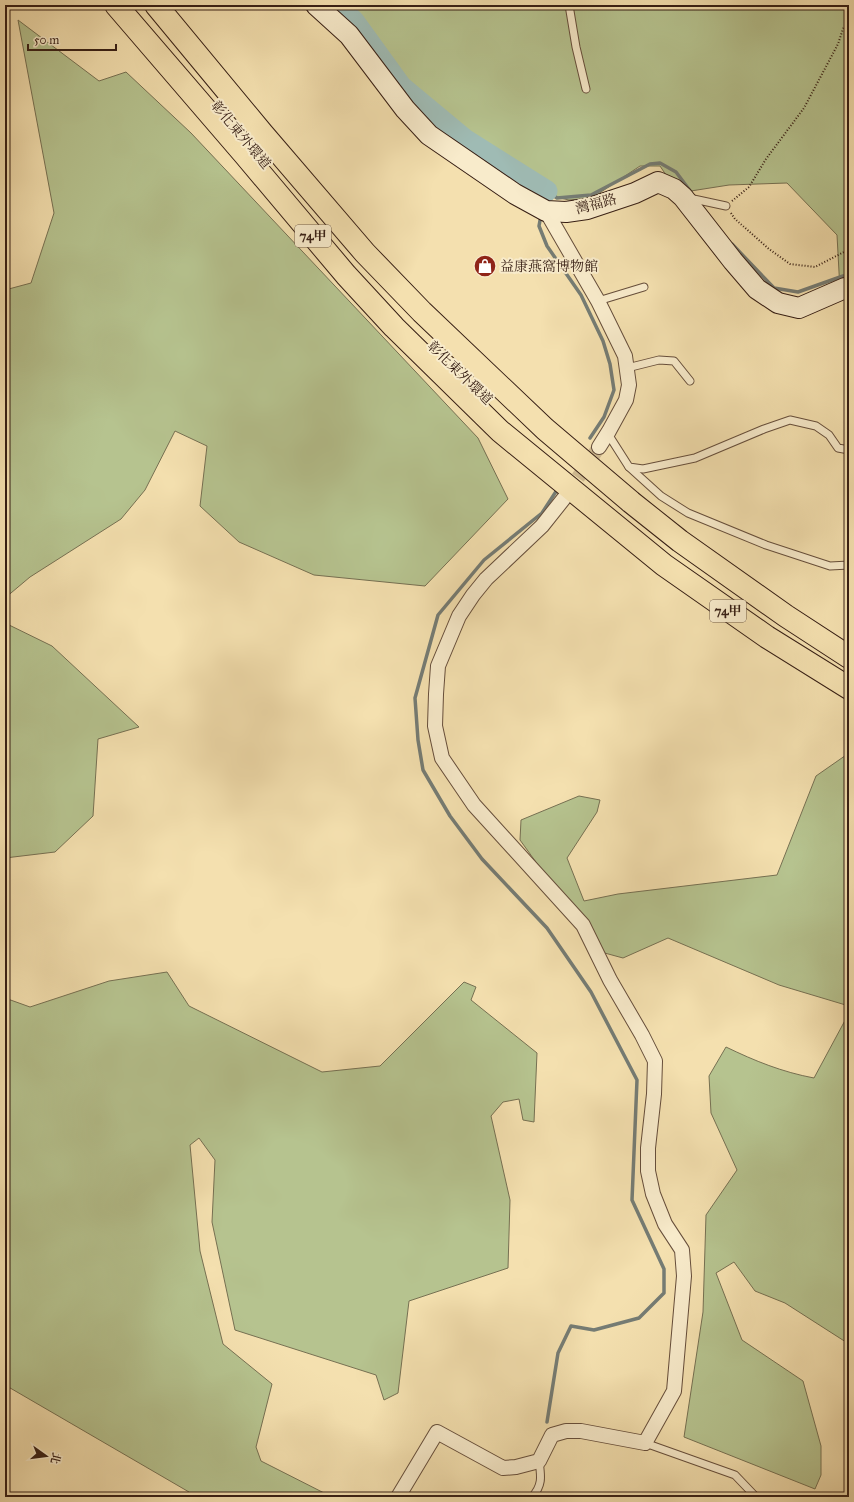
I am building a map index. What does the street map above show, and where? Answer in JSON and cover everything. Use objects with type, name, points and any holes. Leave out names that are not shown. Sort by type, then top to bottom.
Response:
[{"type":"main road","name":"74甲","points":[[116,5],[346,275],[394,327],[500,431],[664,565],[767,637],[849,688]]},
{"type":"main road","name":"彰化東外環道","points":[[132,5],[353,267],[444,359],[534,443],[620,516],[722,592],[772,627],[849,676]]},
{"type":"main road","name":"彰化東外環道","points":[[156,5],[262,133],[365,253],[422,312],[545,429],[631,502],[680,540],[786,616],[849,657]]},
{"type":"main road","name":"74甲","points":[[167,5],[270,127],[374,246],[435,313],[496,373],[562,432],[637,495],[686,533],[786,604],[849,646]]},
{"type":"street","name":"灣福路","points":[[316,5],[349,35],[404,109],[429,135],[515,194],[546,211],[566,212],[587,209],[635,193],[658,182],[674,189],[683,197],[757,289],[778,303],[799,308],[845,288],[849,288]]},
{"type":"street","points":[[546,211],[598,301],[625,356],[629,385],[626,400],[608,434],[599,447]]},
{"type":"street","points":[[398,1497],[438,1432],[503,1468],[516,1467],[539,1461],[552,1435],[566,1431],[581,1431],[645,1443],[674,1391],[684,1276],[682,1250],[665,1224],[653,1194],[648,1171],[648,1148],[654,1094],[655,1062],[642,1035],[610,980],[584,924],[474,805],[442,758],[435,726],[438,666],[459,616],[486,579],[542,526],[565,497]]},
{"type":"lane","points":[[569,5],[576,47],[586,89]]},
{"type":"lane","points":[[683,197],[726,206]]},
{"type":"lane","points":[[598,301],[644,287]]},
{"type":"lane","points":[[627,368],[659,360],[674,361],[690,381]]},
{"type":"lane","points":[[629,467],[643,469],[695,458],[764,429],[790,420],[816,426],[829,435],[838,448],[849,450]]},
{"type":"lane","points":[[608,434],[629,467],[661,496],[688,513],[766,544],[830,566],[849,565]]},
{"type":"lane","points":[[645,1443],[735,1474],[756,1497]]},
{"type":"lane","points":[[532,1497],[538,1490],[540,1475],[539,1461]]},
{"type":"path","points":[[844,252],[815,267],[790,264],[769,249],[735,219],[726,206],[749,187],[766,159],[804,108],[838,44],[844,26],[849,25]]},
{"type":"green space","points":[[333,5],[849,5],[849,290],[840,290],[837,235],[787,183],[729,185],[678,193],[660,166],[640,166],[592,198],[569,200],[542,194],[445,137],[422,118],[395,75],[358,24]]},
{"type":"green space","points":[[18,20],[99,81],[126,72],[191,133],[478,438],[508,499],[425,586],[314,575],[239,542],[200,506],[207,446],[175,431],[145,490],[121,519],[30,577],[5,598],[5,290],[31,283],[54,213]]},
{"type":"green space","points":[[5,623],[52,646],[139,727],[98,739],[93,816],[55,852],[5,858]]},
{"type":"green space","points":[[849,753],[849,1006],[779,985],[668,938],[623,958],[601,952],[520,840],[521,820],[579,796],[600,800],[597,812],[567,858],[584,901],[618,894],[777,875],[816,776]]},
{"type":"green space","points":[[167,972],[189,1006],[322,1072],[380,1066],[464,982],[476,987],[471,1000],[537,1053],[534,1122],[523,1120],[519,1099],[503,1102],[491,1116],[510,1200],[508,1268],[409,1301],[398,1393],[384,1400],[376,1375],[235,1330],[212,1222],[215,1160],[199,1138],[190,1145],[200,1251],[223,1344],[272,1384],[256,1447],[261,1461],[332,1497],[189,1497],[189,1492],[5,1385],[5,998],[30,1007],[109,981]]},
{"type":"green space","points":[[849,1013],[849,1344],[785,1303],[755,1291],[734,1262],[716,1273],[742,1340],[803,1381],[821,1446],[821,1475],[815,1489],[684,1437],[703,1312],[706,1215],[737,1170],[711,1113],[709,1076],[726,1047],[769,1066],[814,1078]]},
{"type":"waterway","points":[[337,5],[354,21],[401,86],[466,140],[547,191]]},
{"type":"waterway","points":[[544,203],[547,191],[557,198],[591,195],[650,164],[660,163],[676,172],[691,192]]},
{"type":"waterway","points":[[541,215],[539,226],[547,246],[581,295],[603,341],[610,364],[614,390],[604,417],[590,438]]},
{"type":"waterway","points":[[732,244],[774,288],[798,292],[843,276],[849,276]]},
{"type":"waterway","points":[[547,1422],[558,1353],[571,1326],[594,1330],[639,1318],[664,1293],[664,1269],[632,1200],[637,1080],[591,992],[547,928],[482,859],[450,816],[423,770],[418,740],[415,698],[438,615],[484,560],[542,513],[557,490]]},
{"type":"tunnel","points":[[566,495],[599,447]]},
{"type":"place","name":"益康燕窩博物館","points":[[485,266]]}]
